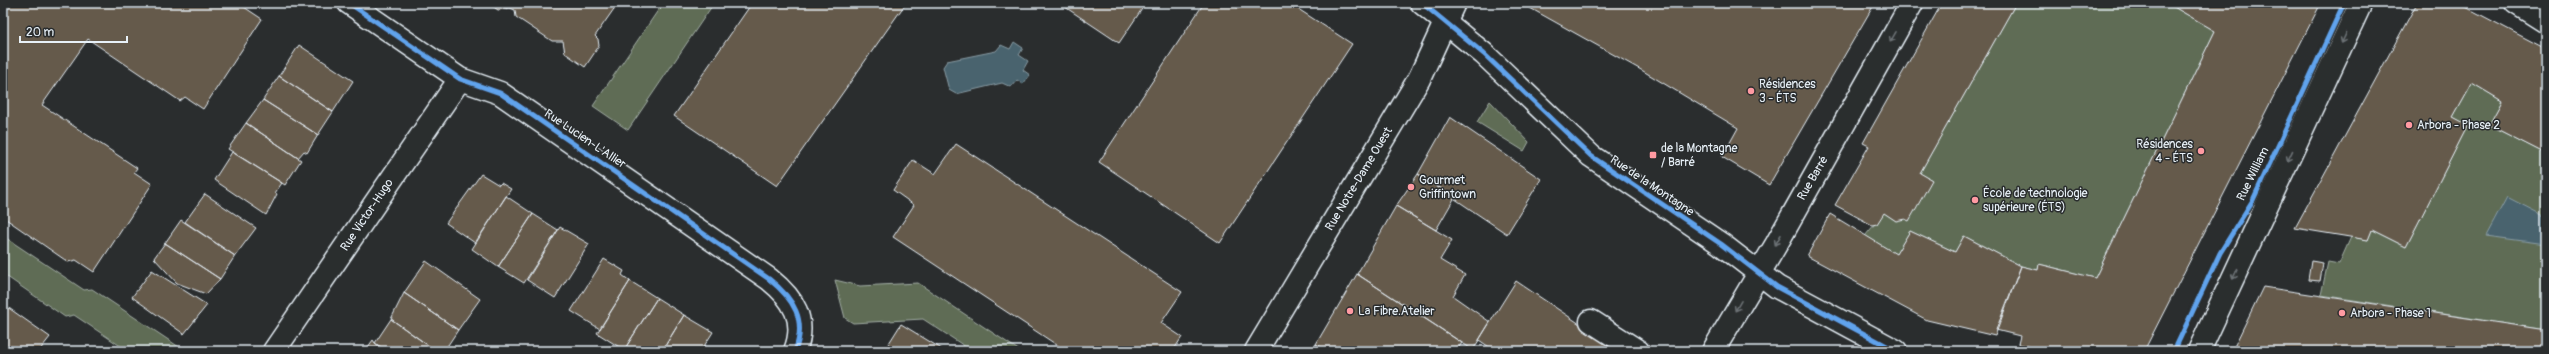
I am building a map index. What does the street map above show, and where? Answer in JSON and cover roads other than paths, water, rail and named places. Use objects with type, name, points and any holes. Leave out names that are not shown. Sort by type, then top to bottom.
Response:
[{"type":"street","name":"Rue Lucien-L'Allier","points":[[349,3],[460,79],[500,93],[778,286],[798,309],[800,333],[795,351]]},
{"type":"street","name":"Rue de la Montagne","points":[[1422,3],[1484,54],[1591,156],[1721,244],[1777,287],[1896,351]]},
{"type":"street","name":"Rue Notre-Dame Ouest","points":[[1256,351],[1419,79],[1454,3]]},
{"type":"street","name":"Rue Barré","points":[[1713,351],[1912,3]]},
{"type":"street","name":"Rue William","points":[[2199,351],[2361,3]]},
{"type":"street","points":[[2516,3],[2546,22]]},
{"type":"street","name":"Rue Victor-Hugo","points":[[274,351],[460,79]]},
{"type":"street","points":[[1591,321],[1638,351]]},
{"type":"water","points":[[1014,42],[1023,48],[1019,55],[1028,61],[1023,70],[1030,75],[1023,84],[1017,80],[1011,87],[1002,83],[956,94],[949,90],[943,67],[947,61],[996,51],[1001,45],[1010,49]]},
{"type":"water","points":[[2507,197],[2546,217],[2546,244],[2486,236]]},
{"type":"place","name":"Résidences 3 - ÉTS","points":[[1751,91]]},
{"type":"place","name":"Arbora - Phase 2","points":[[2409,125]]},
{"type":"place","name":"Résidences 4 - ÉTS","points":[[2201,151]]},
{"type":"place","name":"de la Montagne / Barré","points":[[1653,155]]},
{"type":"place","name":"Gourmet Griffintown","points":[[1411,187]]},
{"type":"place","name":"École de technologie supérieure (ÉTS)","points":[[1975,200]]},
{"type":"place","name":"La Fibre.Atelier","points":[[1350,311]]},
{"type":"place","name":"Arbora - Phase 1","points":[[2342,313]]}]
